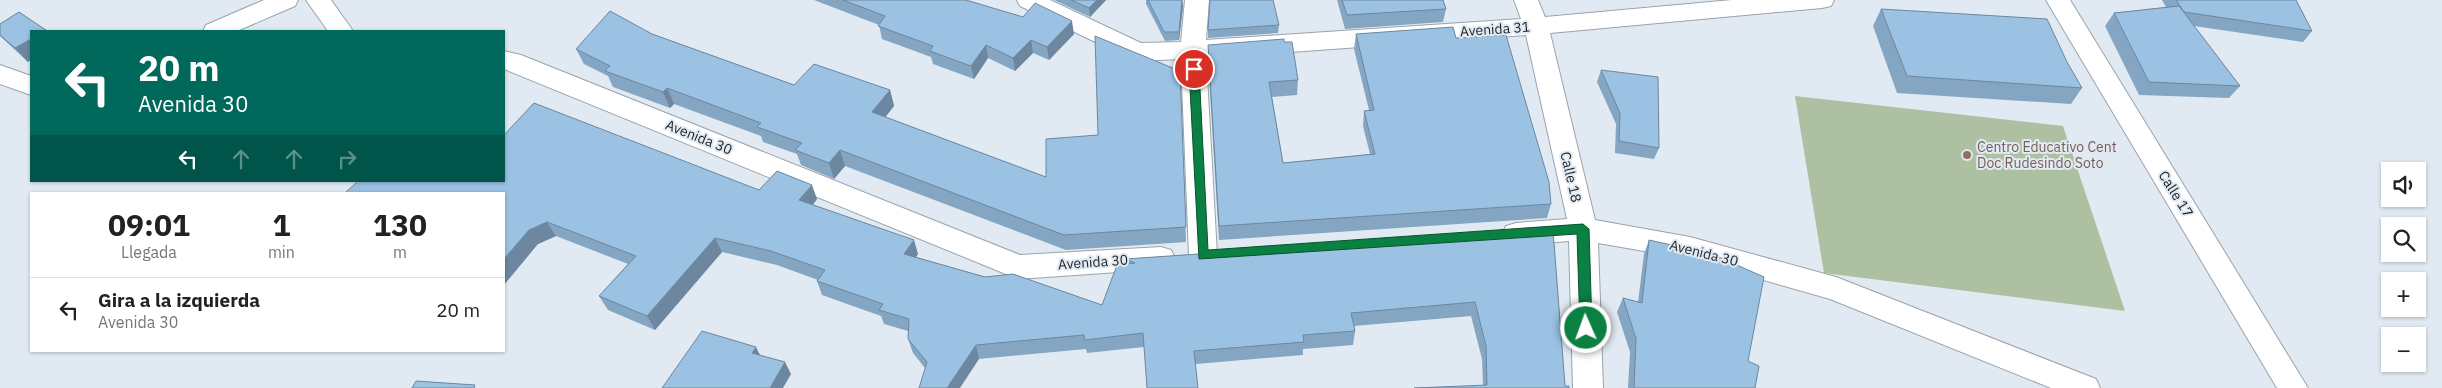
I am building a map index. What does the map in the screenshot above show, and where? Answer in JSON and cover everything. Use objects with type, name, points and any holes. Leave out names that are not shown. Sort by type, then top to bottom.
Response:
[{"type":"street","points":[[217,30],[286,0]]},
{"type":"street","points":[[318,0],[340,30]]},
{"type":"street","name":"Avenida 31","points":[[1029,0],[1138,52],[1193,50],[1536,26],[1822,0]]},
{"type":"street","points":[[1197,0],[1193,50],[1203,255]]},
{"type":"street","name":"Calle 18","points":[[1526,0],[1536,26],[1583,229],[1588,388]]},
{"type":"street","name":"Calle 17","points":[[2058,0],[2293,388]]},
{"type":"street","name":"Avenida 30","points":[[505,60],[512,60],[1018,267],[1232,253]]},
{"type":"street","points":[[0,74],[30,86]]},
{"type":"street","name":"Avenida 30","points":[[1495,235],[1583,229],[1690,248],[1836,289],[2085,388]]},
{"type":"green space","points":[[1795,96],[2063,126],[2125,311],[1824,273]]},
{"type":"building","points":[[843,0],[966,0],[1023,17],[1035,3],[1072,21],[1047,47],[1031,40],[1013,58],[986,45],[971,66],[930,51],[933,46],[878,26],[885,16]]},
{"type":"building","points":[[1071,0],[1097,0],[1089,8]]},
{"type":"building","points":[[1148,0],[1182,0],[1179,32],[1164,32]]},
{"type":"building","points":[[1210,0],[1273,0],[1279,25],[1208,30]]},
{"type":"building","points":[[1342,0],[1443,0],[1446,9],[1347,15]]},
{"type":"building","points":[[2176,0],[2296,0],[2312,31],[2184,12]]},
{"type":"building","points":[[2179,6],[2240,86],[2149,82],[2114,13]]},
{"type":"building","points":[[1881,9],[2047,19],[2067,62],[2082,88],[1907,76]]},
{"type":"building","points":[[610,11],[652,34],[794,85],[814,64],[890,90],[872,112],[1046,177],[1046,139],[1098,135],[1095,36],[1180,71],[1186,227],[1064,235],[840,150],[829,163],[795,150],[802,143],[757,127],[761,123],[667,88],[663,92],[605,71],[610,66],[576,49]]},
{"type":"building","points":[[19,12],[46,30],[30,30],[30,40],[15,48],[0,35],[0,24]]},
{"type":"building","points":[[1453,27],[1456,38],[1506,35],[1549,182],[1551,204],[1219,226],[1208,45],[1284,39],[1284,42],[1292,42],[1298,80],[1269,82],[1283,163],[1375,154],[1364,111],[1374,110],[1356,34]]},
{"type":"building","points":[[1601,70],[1658,77],[1659,148],[1619,141],[1620,113]]},
{"type":"building","points":[[534,103],[759,190],[777,171],[812,185],[799,200],[914,240],[904,254],[985,277],[1013,274],[1102,305],[1117,265],[1135,263],[1125,259],[1553,230],[1565,386],[1569,386],[1569,388],[1414,388],[1487,385],[1486,346],[1475,302],[1351,313],[1355,331],[1303,335],[1304,342],[1194,351],[1198,388],[1147,388],[1143,333],[1085,340],[1084,335],[976,345],[947,388],[919,388],[927,362],[908,339],[909,319],[879,310],[883,304],[817,281],[825,270],[771,251],[715,238],[647,316],[599,296],[636,256],[547,222],[529,230],[505,258],[505,192],[346,192],[357,182],[505,182],[505,134]]},
{"type":"building","points":[[1649,240],[1712,254],[1764,277],[1748,361],[1759,366],[1755,388],[1634,388],[1636,339],[1623,298],[1642,303]]},
{"type":"building","points":[[702,331],[756,347],[752,353],[785,362],[770,388],[662,388]]},
{"type":"building","points":[[416,381],[475,385],[474,388],[412,388]]},
{"type":"place","name":"Centro Educativo Cent Doc Rudesindo Soto","points":[[1967,155]]},
{"type":"route","points":[[1194,69],[1203,255],[1583,229],[1586,328]]}]
